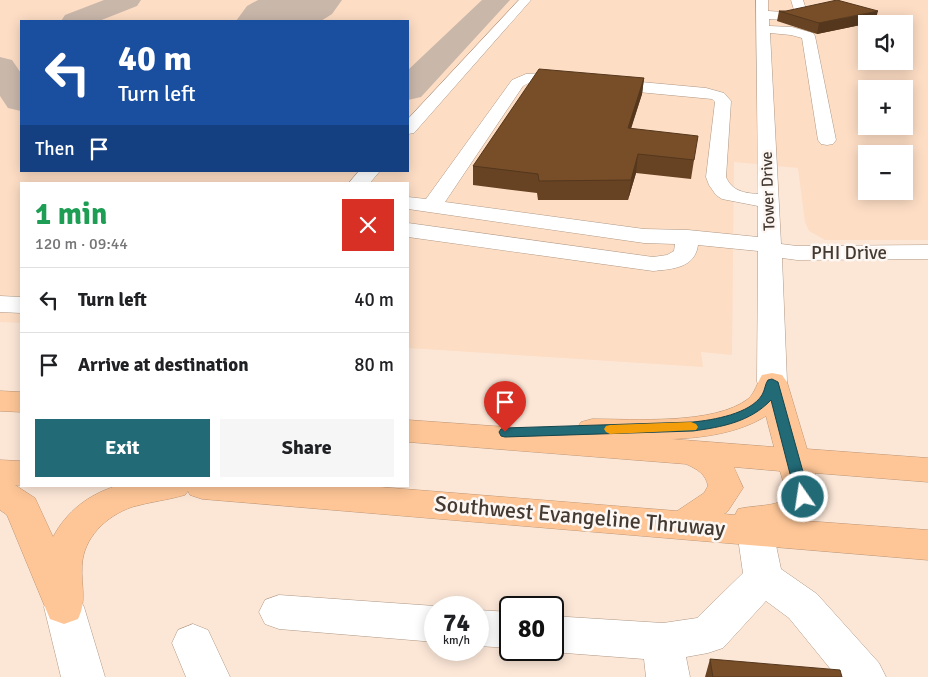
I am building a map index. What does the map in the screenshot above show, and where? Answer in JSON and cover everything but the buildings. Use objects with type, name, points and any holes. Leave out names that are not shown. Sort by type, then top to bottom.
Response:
[{"type":"highway","points":[[449,434],[706,425],[730,420],[754,410],[767,397],[772,382]]},
{"type":"highway","points":[[648,521],[775,518],[793,512],[801,505],[803,497],[795,461],[772,382]]},
{"type":"highway","points":[[0,401],[20,402]]},
{"type":"highway","points":[[409,431],[928,470]]},
{"type":"highway","points":[[685,452],[702,457],[714,464],[722,475],[726,488],[716,502],[690,520]]},
{"type":"highway","points":[[0,472],[20,473]]},
{"type":"highway","points":[[64,607],[64,555],[69,539],[76,529],[96,512],[120,498],[169,487]]},
{"type":"highway","name":"Southwest Evangeline Thruway","points":[[215,487],[928,545]]},
{"type":"highway","points":[[0,492],[22,507],[64,607]]},
{"type":"street","points":[[409,129],[525,0]]},
{"type":"street","points":[[797,1],[813,6]]},
{"type":"street","points":[[762,15],[783,16],[802,12],[797,1]]},
{"type":"street","points":[[762,15],[792,31],[808,36],[827,140]]},
{"type":"street","name":"Tower Drive","points":[[762,15],[770,248],[772,382]]},
{"type":"street","points":[[432,205],[517,83],[526,79],[543,78],[706,93],[718,96],[723,101],[716,177],[718,186],[724,193],[768,201]]},
{"type":"street","points":[[360,182],[369,172]]},
{"type":"street","name":"PHI Drive","points":[[409,202],[644,236],[688,237],[806,253],[928,252]]},
{"type":"street","points":[[409,230],[653,264],[673,262],[685,254],[688,237]]},
{"type":"street","points":[[0,304],[20,305]]},
{"type":"street","points":[[755,531],[764,578],[803,606],[864,677]]},
{"type":"street","points":[[564,637],[665,660],[708,634],[764,578]]},
{"type":"street","points":[[64,607],[84,677]]},
{"type":"street","points":[[279,612],[424,623]]},
{"type":"shaded area","points":[[0,0],[928,0],[928,240],[825,240],[809,231],[805,222],[798,168],[734,162],[732,355],[701,352],[703,367],[409,348],[409,182],[20,182],[20,323],[0,322]]},
{"type":"taxiway","points":[[78,20],[128,0]]},
{"type":"taxiway","points":[[409,88],[497,0]]},
{"type":"taxiway","points":[[0,67],[20,98]]},
{"type":"runway","points":[[274,20],[309,0]]},
{"type":"slow traffic","points":[[610,429],[691,427]]},
{"type":"route","points":[[505,432],[693,427],[718,424],[748,413],[760,406],[767,397],[772,382],[795,461],[803,497]]}]
